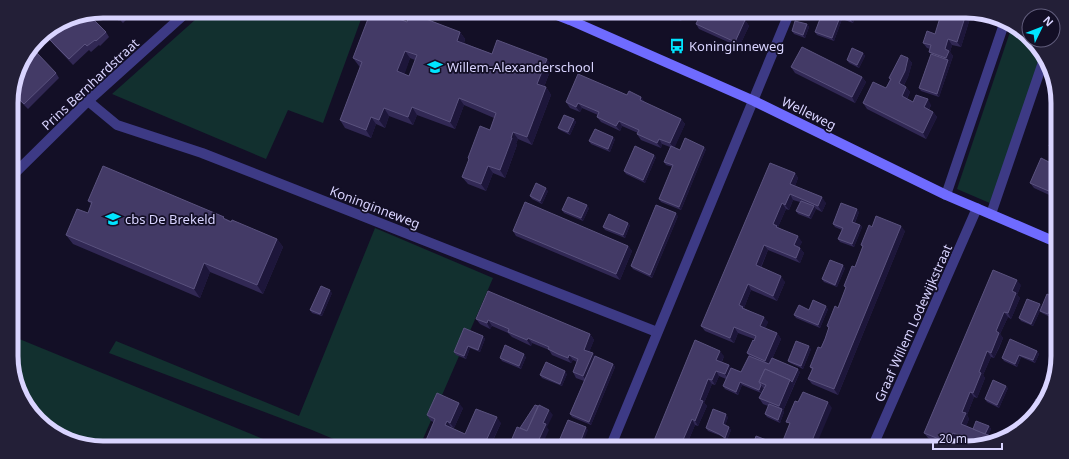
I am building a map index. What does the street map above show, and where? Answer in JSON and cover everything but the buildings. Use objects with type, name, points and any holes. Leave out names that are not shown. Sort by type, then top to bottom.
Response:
[{"type":"main road","name":"Welleweg","points":[[578,18],[754,101],[946,195],[1051,240]]},
{"type":"street","name":"Prins Bernhardstraat","points":[[18,170],[88,101],[180,18]]},
{"type":"street","points":[[613,441],[787,18]]},
{"type":"street","points":[[946,195],[1003,26]]},
{"type":"street","points":[[991,214],[1042,64]]},
{"type":"street","name":"Koninginneweg","points":[[88,101],[117,125],[209,156],[657,332]]},
{"type":"street","name":"Graaf Willem Lodewijkstraat","points":[[875,441],[977,208]]},
{"type":"green space","points":[[197,18],[361,18],[323,123],[288,110],[266,159],[112,94]]},
{"type":"green space","points":[[1011,30],[1021,38],[1021,48],[1031,48],[1040,60],[992,204],[957,189]]},
{"type":"green space","points":[[375,228],[493,278],[422,441],[338,441],[109,353],[116,341],[299,416]]},
{"type":"green space","points":[[18,338],[268,441],[97,441],[70,435],[51,424],[35,408],[29,399],[24,389],[19,367]]},
{"type":"place","name":"Koninginneweg","points":[[677,46]]},
{"type":"place","name":"Willem-Alexanderschool","points":[[435,67]]},
{"type":"place","name":"cbs De Brekeld","points":[[113,219]]}]
